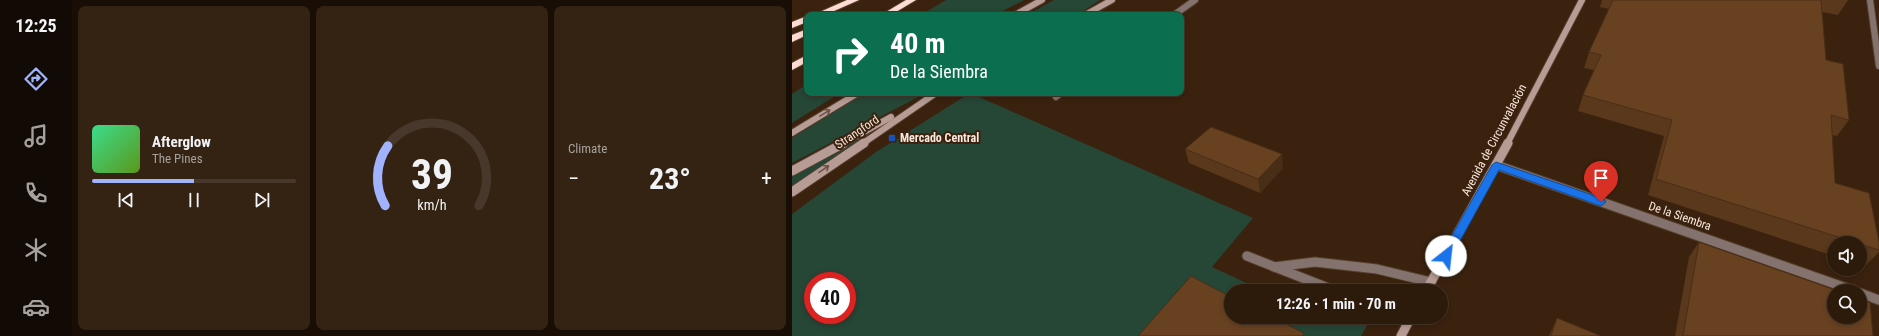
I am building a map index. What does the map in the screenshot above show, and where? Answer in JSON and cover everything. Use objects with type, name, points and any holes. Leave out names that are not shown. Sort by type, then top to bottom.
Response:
[{"type":"highway","points":[[825,12],[855,0]]},
{"type":"highway","points":[[844,12],[867,0]]},
{"type":"highway","points":[[890,12],[912,0]]},
{"type":"highway","points":[[792,25],[804,20]]},
{"type":"highway","points":[[792,39],[804,33]]},
{"type":"highway","points":[[792,67],[804,60]]},
{"type":"street","points":[[1020,12],[1042,0]]},
{"type":"street","points":[[1090,12],[1112,0]]},
{"type":"street","name":"Avenida de Circunvalación","points":[[1431,282],[1496,165],[1582,0]]},
{"type":"street","points":[[792,133],[853,96]]},
{"type":"street","points":[[792,171],[930,96]]},
{"type":"street","name":"Strangford","points":[[792,192],[931,96]]},
{"type":"street","points":[[1401,336],[1405,324]]},
{"type":"lane","points":[[1178,12],[1195,0]]},
{"type":"lane","points":[[1870,0],[1879,66]]},
{"type":"lane","name":"De la Siembra","points":[[1496,165],[1834,284]]},
{"type":"lane","points":[[1248,256],[1318,284]]},
{"type":"lane","points":[[1274,267],[1315,262],[1377,268],[1431,282]]},
{"type":"lane","points":[[1867,296],[1879,300]]},
{"type":"green space","points":[[946,0],[1024,0],[1001,12],[926,12]]},
{"type":"green space","points":[[1054,0],[1100,0],[1082,12],[1032,12]]},
{"type":"green space","points":[[804,86],[804,96],[835,96],[792,123],[792,94]]},
{"type":"green space","points":[[860,96],[920,96],[792,163],[792,138]]},
{"type":"green space","points":[[965,96],[977,96],[1253,218],[1212,267],[1249,284],[1224,284],[1224,324],[1368,324],[1361,336],[792,336],[792,214],[876,152]]},
{"type":"green space","points":[[877,129],[792,187],[792,176]]},
{"type":"building","points":[[1613,0],[1821,0],[1826,60],[1843,64],[1849,120],[1831,115],[1835,183],[1869,193],[1879,242],[1879,250],[1867,246],[1867,236],[1835,236],[1656,179],[1672,120],[1583,95],[1601,55],[1589,52]]},
{"type":"building","points":[[1211,127],[1282,154],[1258,179],[1185,149]]},
{"type":"building","points":[[1699,242],[1827,287],[1827,324],[1867,324],[1867,301],[1870,302],[1873,336],[1683,336]]},
{"type":"building","points":[[1191,276],[1224,293],[1224,324],[1286,324],[1304,333],[1303,336],[1138,336]]},
{"type":"building","points":[[1557,318],[1601,336],[1551,336]]},
{"type":"place","name":"Mercado Central","points":[[892,138]]},
{"type":"route","points":[[1446,256],[1496,165],[1601,202]]}]
